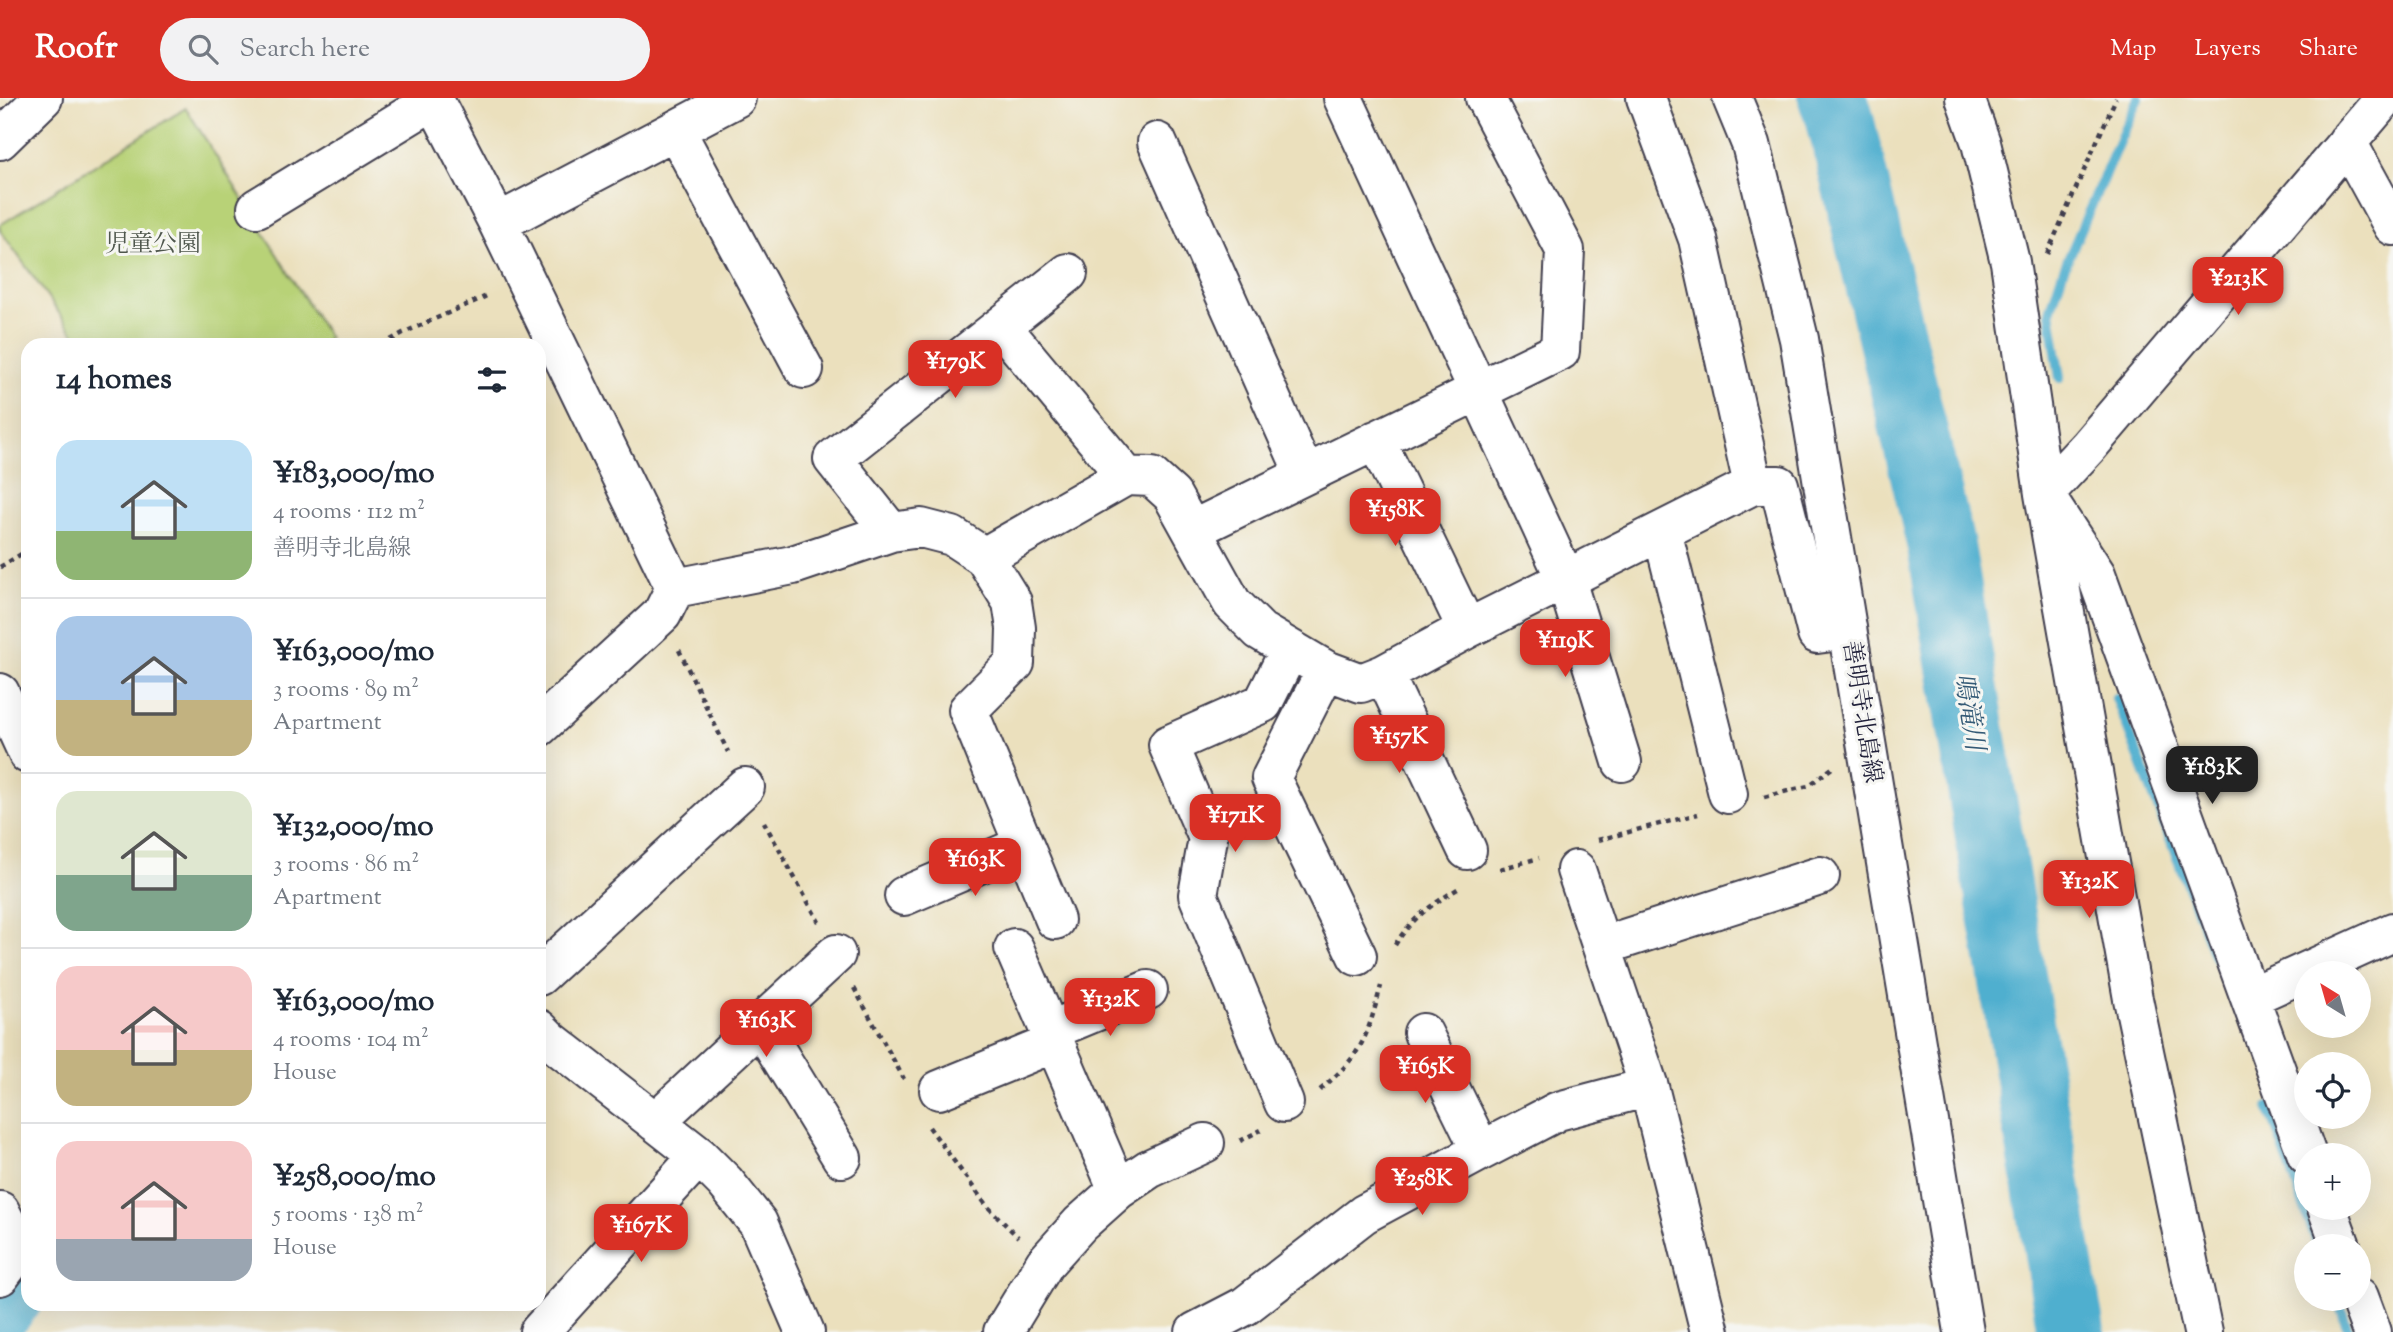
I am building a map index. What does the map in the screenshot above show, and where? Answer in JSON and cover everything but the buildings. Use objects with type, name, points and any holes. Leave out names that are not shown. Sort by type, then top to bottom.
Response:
[{"type":"street","points":[[0,140],[43,98]]},
{"type":"street","points":[[498,223],[736,98]]},
{"type":"street","points":[[1343,98],[1566,579],[1622,762]]},
{"type":"street","points":[[1192,530],[1560,351],[1565,250],[1485,98]]},
{"type":"street","points":[[1646,98],[1698,239],[1753,485]]},
{"type":"street","name":"善明寺北島線","points":[[1732,98],[1751,144],[1799,340],[1964,1332]]},
{"type":"street","points":[[1965,98],[1981,143],[2010,262],[2044,494],[2133,999],[2203,1332]]},
{"type":"street","points":[[2044,494],[2088,447],[2385,98]]},
{"type":"street","points":[[257,208],[433,99],[498,223],[675,589]]},
{"type":"street","points":[[676,131],[804,369]]},
{"type":"street","points":[[1157,142],[1305,475]]},
{"type":"street","points":[[2347,142],[2393,226]]},
{"type":"street","points":[[891,532],[833,459],[1068,273]]},
{"type":"street","points":[[1001,326],[1126,477]]},
{"type":"street","points":[[1376,440],[1467,629]]},
{"type":"street","points":[[984,557],[1126,477],[1152,477],[1172,495],[1233,603],[1260,631],[1325,670],[1361,683],[1384,674],[1467,629],[1753,485],[1779,485],[1816,634],[1847,630]]},
{"type":"street","points":[[2044,494],[2096,574],[2303,1143]]},
{"type":"street","points":[[675,589],[793,565],[891,532],[921,528],[953,536],[984,557],[1012,602],[1016,628],[1015,663],[968,710],[1055,920]]},
{"type":"street","points":[[1662,531],[1728,794]]},
{"type":"street","points":[[546,721],[662,614],[675,589]]},
{"type":"street","points":[[1284,1102],[1198,895],[1208,838],[1168,745],[1263,703],[1290,649]]},
{"type":"street","points":[[1325,670],[1271,778],[1357,956]]},
{"type":"street","points":[[1384,674],[1467,850]]},
{"type":"street","points":[[0,693],[21,739]]},
{"type":"street","points":[[546,970],[745,787]]},
{"type":"street","points":[[904,896],[1024,845]]},
{"type":"street","points":[[1576,870],[1649,1087],[1710,1332]]},
{"type":"street","points":[[1602,946],[1820,876]]},
{"type":"street","points":[[2250,997],[2393,932]]},
{"type":"street","points":[[1014,948],[1118,1190]]},
{"type":"street","points":[[655,1122],[836,954]]},
{"type":"street","points":[[939,1090],[1148,989]]},
{"type":"street","points":[[760,1024],[842,1158]]},
{"type":"street","points":[[1423,1033],[1481,1151]]},
{"type":"street","points":[[546,1036],[699,1156],[725,1182],[758,1223],[802,1330]]},
{"type":"street","points":[[1195,1332],[1251,1319],[1364,1214],[1558,1111],[1649,1087]]},
{"type":"street","points":[[1003,1332],[1045,1263],[1080,1224],[1118,1190],[1149,1169],[1205,1143]]},
{"type":"street","points":[[539,1332],[699,1156]]},
{"type":"street","points":[[0,1211],[16,1255]]},
{"type":"street","points":[[2364,1311],[2372,1332]]},
{"type":"path","points":[[2017,305],[2034,285],[2116,98]]},
{"type":"path","points":[[394,338],[525,279]]},
{"type":"path","points":[[0,567],[21,554]]},
{"type":"green space","name":"児童公園","points":[[186,108],[329,338],[77,338],[0,230],[0,225]]},
{"type":"waterway","name":"鳴滝川","points":[[1832,98],[1839,115],[1941,546],[2071,1332]]},
{"type":"waterway","points":[[2060,378],[2050,312],[2063,271],[2138,98]]},
{"type":"waterway","points":[[2116,698],[2215,957]]},
{"type":"waterway","points":[[2269,1107],[2314,1234]]},
{"type":"waterway","points":[[0,1308],[21,1280]]},
{"type":"waterway","points":[[2342,1311],[2349,1332]]}]
